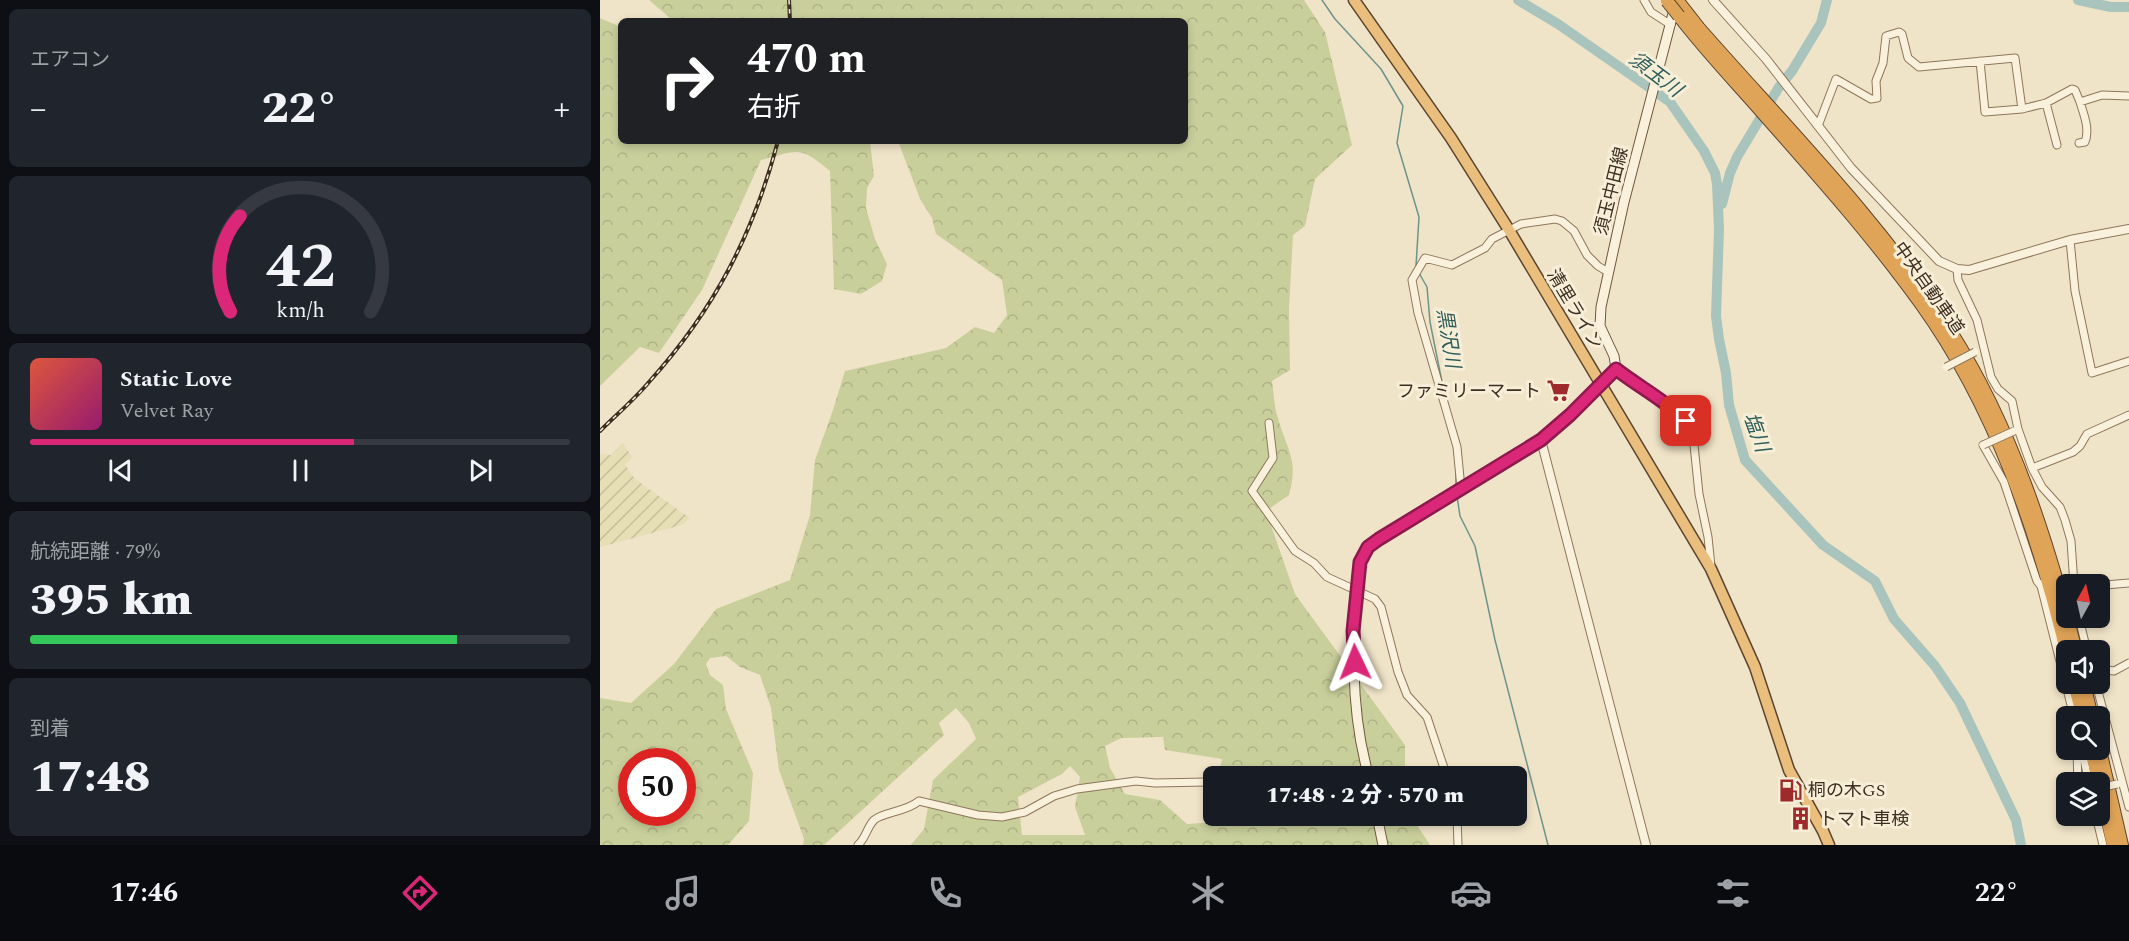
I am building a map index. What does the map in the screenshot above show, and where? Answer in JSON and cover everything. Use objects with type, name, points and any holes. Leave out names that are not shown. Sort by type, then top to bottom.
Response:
[{"type":"highway","name":"清里ライン","points":[[1354,0],[1451,138],[1509,230],[1711,569],[1755,667],[1789,770],[1829,845]]},
{"type":"highway","name":"中央自動車道","points":[[1674,7],[1724,72],[1748,90],[1801,150],[1921,305],[1970,384],[2000,446],[2018,492],[2063,640]]},
{"type":"highway","name":"中央自動車道","points":[[1801,150],[1849,198],[1902,264],[1951,332],[1979,381],[2008,442],[2027,491],[2049,553],[2073,640]]},
{"type":"highway","points":[[2102,760],[2122,845]]},
{"type":"highway","points":[[2109,826],[2113,845]]},
{"type":"main road","name":"須玉中田線","points":[[1616,369],[1614,356],[1600,326],[1600,307],[1624,202],[1674,7]]},
{"type":"main road","points":[[1366,766],[1358,718],[1353,631],[1360,562],[1368,547],[1541,440],[1616,369]]},
{"type":"main road","points":[[1379,826],[1383,845]]},
{"type":"street","points":[[1644,0],[1651,12],[1674,7]]},
{"type":"street","points":[[1713,0],[1766,58],[1816,124],[1875,195],[1939,261],[1957,269],[1969,270],[2070,240],[2129,229]]},
{"type":"street","points":[[1816,124],[1836,80],[1871,99],[1877,98],[1876,81],[1883,63],[1886,36],[1899,32],[1902,34],[1908,58],[1919,67],[2015,58],[2022,109]]},
{"type":"street","points":[[1980,61],[1985,112],[2022,109],[2046,104],[2072,89],[2075,90],[2087,127],[2085,142],[2079,144]]},
{"type":"street","points":[[2080,102],[2102,95],[2129,96]]},
{"type":"street","points":[[2046,104],[2057,145]]},
{"type":"street","points":[[1461,488],[1457,447],[1418,313],[1412,280],[1425,258],[1452,266],[1485,248],[1492,239],[1521,224],[1555,219],[1562,221],[1574,231],[1587,255],[1598,266],[1609,268]]},
{"type":"street","points":[[2070,240],[2074,291],[2092,373],[2129,361]]},
{"type":"street","points":[[1957,269],[1958,280],[1977,320],[1992,377],[1998,389],[2012,401],[2016,430],[2032,468],[2042,487],[2060,507],[2066,520],[2071,541],[2073,574]]},
{"type":"street","points":[[1946,367],[1982,346]]},
{"type":"street","points":[[1616,369],[1672,407],[1686,421],[1694,445],[1711,569]]},
{"type":"street","points":[[2032,468],[2073,453],[2087,434],[2129,415]]},
{"type":"street","points":[[1269,423],[1273,458],[1252,491],[1295,551],[1314,563],[1327,577],[1375,599],[1381,607],[1398,672],[1407,695],[1427,717],[1443,766]]},
{"type":"street","points":[[2016,430],[1983,445],[2004,482],[2037,581],[2041,586],[2071,706]]},
{"type":"street","points":[[1541,440],[1646,845]]},
{"type":"street","points":[[2110,585],[2129,583]]},
{"type":"street","points":[[2110,670],[2114,671],[2129,663]]},
{"type":"street","points":[[2099,694],[2129,807]]},
{"type":"street","points":[[858,845],[862,842],[873,821],[879,817],[911,808],[919,801],[978,815],[1002,817],[1025,812],[1054,796],[1077,789],[1136,781],[1203,782]]},
{"type":"street","points":[[1457,826],[1458,845]]},
{"type":"street","points":[[2098,826],[2103,845]]},
{"type":"shaded area","points":[[623,443],[632,457],[625,465],[635,479],[690,518],[682,525],[600,547],[600,454],[611,455]]},
{"type":"green space","points":[[649,0],[1304,0],[1325,32],[1352,145],[1315,179],[1305,226],[1293,235],[1289,309],[1290,370],[1272,381],[1277,414],[1291,455],[1292,483],[1289,495],[1266,511],[1295,594],[1405,745],[1405,766],[1220,766],[1222,759],[1165,750],[1163,737],[1121,738],[1105,746],[1110,768],[1125,794],[1160,800],[1187,824],[1203,823],[1203,826],[1418,826],[1430,845],[911,845],[924,829],[933,780],[976,739],[969,723],[956,708],[939,723],[944,735],[824,845],[803,845],[804,839],[779,770],[771,708],[760,675],[740,667],[726,656],[710,658],[706,664],[710,675],[723,685],[726,709],[753,773],[749,821],[728,845],[600,845],[600,698],[631,703],[674,664],[716,609],[790,580],[810,515],[815,460],[845,371],[946,348],[975,327],[994,333],[1007,315],[1002,280],[936,234],[932,218],[920,199],[899,144],[1188,144],[1188,18],[670,18]],"holes":[[[1070,766],[1080,777],[1075,807],[1085,835],[1022,835],[1018,797],[1062,774]]]},
{"type":"green space","points":[[600,18],[618,26],[618,144],[870,144],[874,176],[867,188],[866,208],[875,239],[887,264],[882,281],[861,294],[834,289],[830,171],[805,153],[791,152],[761,160],[702,290],[659,353],[640,347],[600,386]]},
{"type":"waterway","name":"黒沢川","points":[[1322,0],[1335,19],[1381,69],[1403,106],[1397,143],[1419,217],[1416,266]]},
{"type":"waterway","name":"塩川","points":[[1518,0],[1558,24],[1670,102],[1704,151],[1715,173],[1717,184],[1719,229],[1716,316],[1719,339],[1726,373],[1729,405],[1745,460],[1823,545],[1875,581],[1894,619],[1935,666],[1960,703],[2016,820],[2021,845]]},
{"type":"waterway","name":"塩川","points":[[1722,204],[1730,173],[1737,157],[1821,23],[1827,0]]},
{"type":"waterway","points":[[2078,0],[2111,7],[2129,7]]},
{"type":"waterway","name":"黒沢川","points":[[1419,273],[1427,287],[1430,322],[1442,382]]},
{"type":"waterway","name":"黒沢川","points":[[1456,466],[1456,485]]},
{"type":"waterway","name":"黒沢川","points":[[1457,496],[1460,516],[1475,546],[1495,640],[1548,845]]},
{"type":"railway","points":[[789,0],[790,18]]},
{"type":"railway","points":[[600,431],[637,395],[672,355],[712,299],[743,240],[777,144]]},
{"type":"place","name":"ファミリーマート","points":[[1559,391]]},
{"type":"place","name":"桐の木GS","points":[[1790,790]]},
{"type":"place","name":"トマト車検","points":[[1801,819]]},
{"type":"route","points":[[1355,662],[1353,631],[1360,562],[1368,547],[1541,440],[1561,424],[1616,369],[1672,407],[1686,421]]},
{"type":"water label","name":"須玉川","points":[[1656,74]]}]
